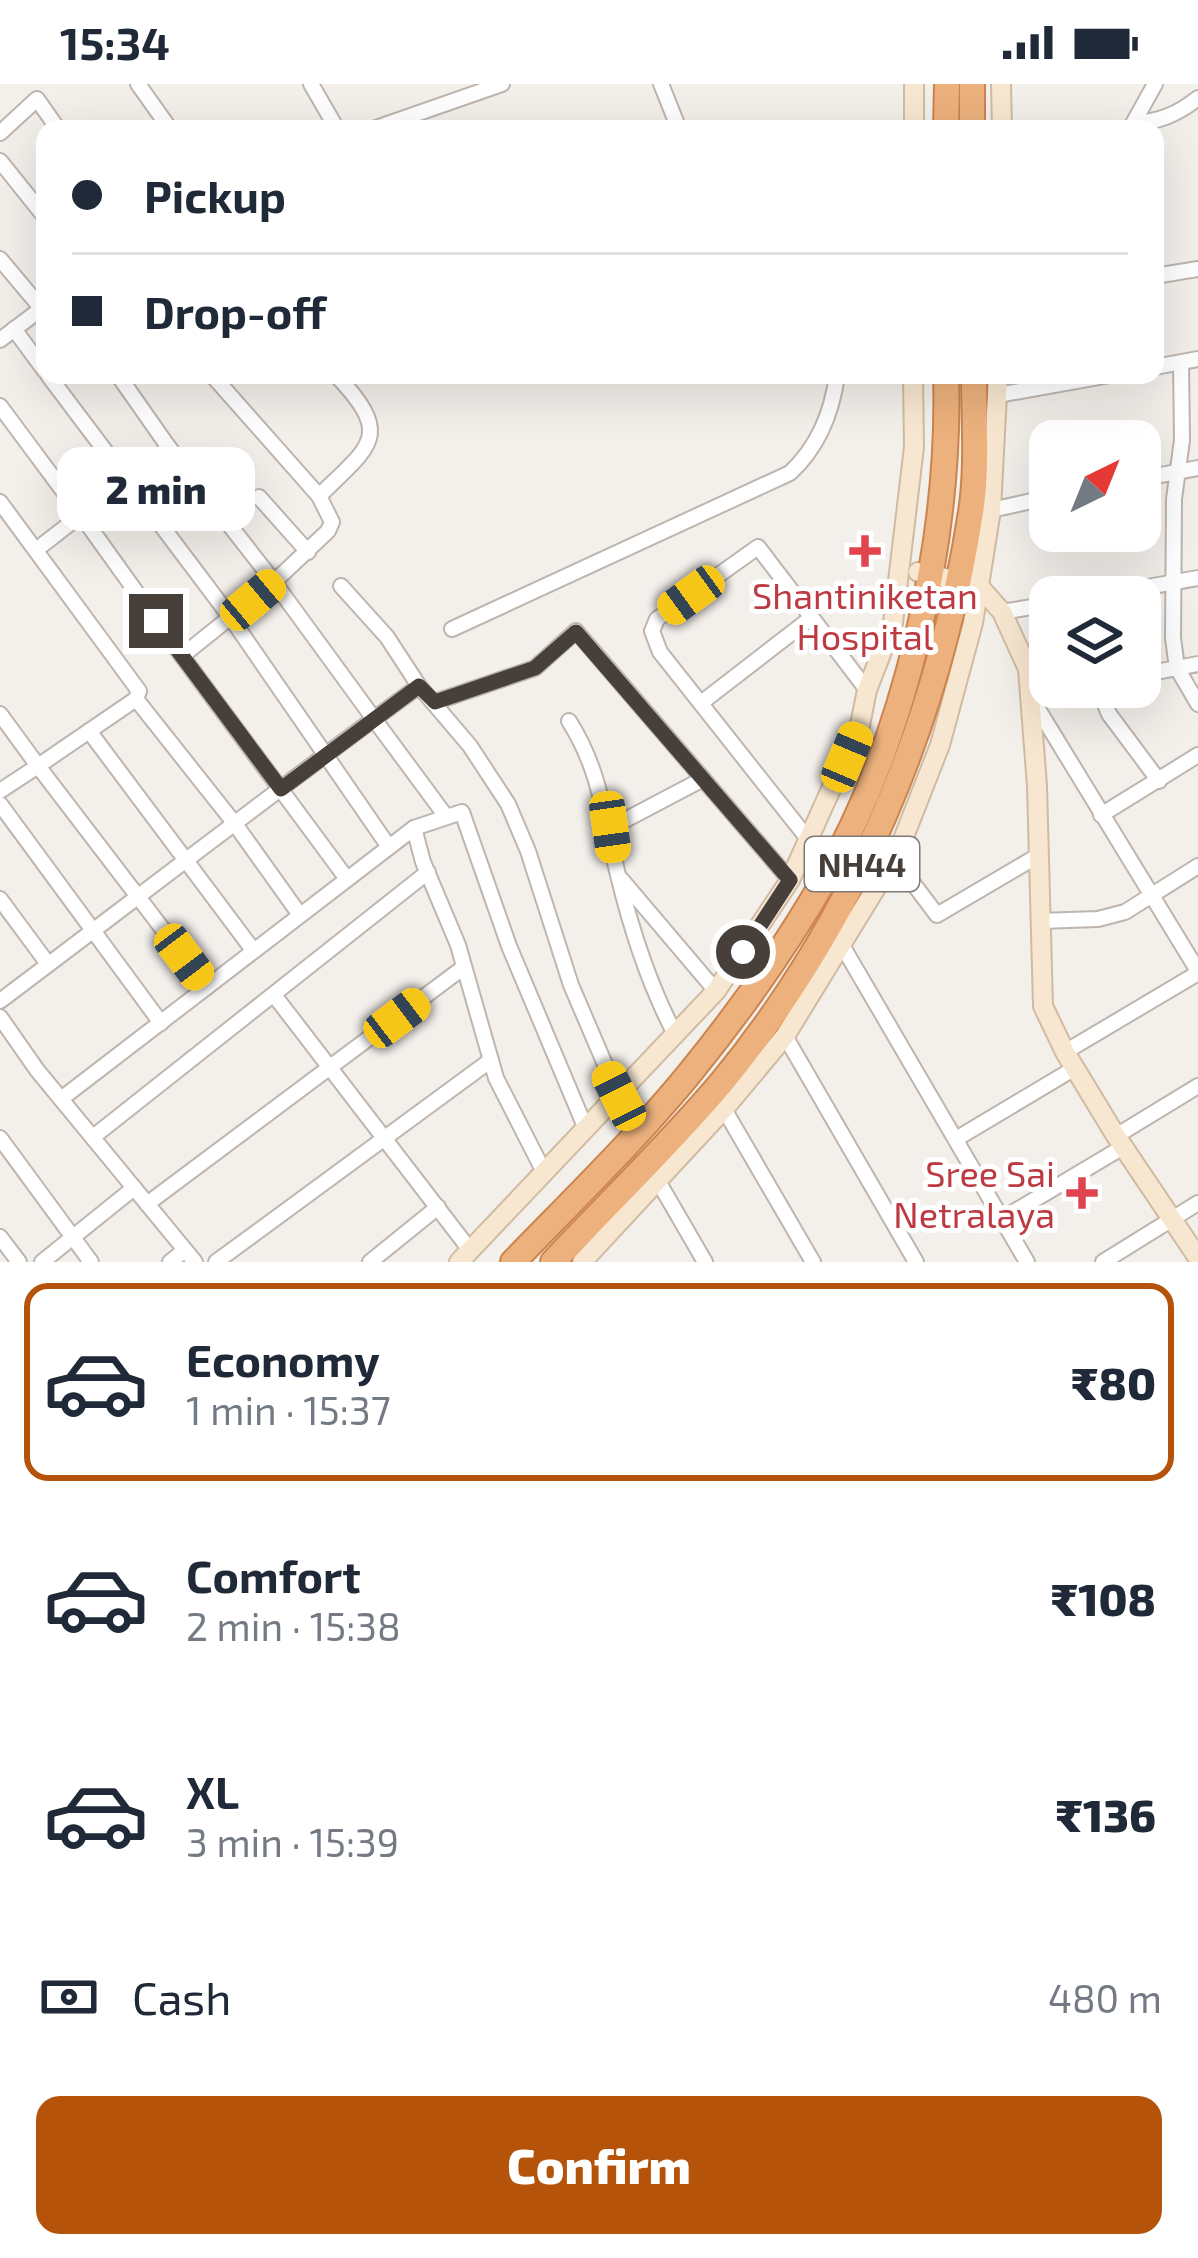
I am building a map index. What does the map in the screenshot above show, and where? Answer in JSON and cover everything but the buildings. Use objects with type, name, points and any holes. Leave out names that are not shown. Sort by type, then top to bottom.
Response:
[{"type":"highway","points":[[946,120],[947,84]]},
{"type":"highway","points":[[971,84],[972,120]]},
{"type":"highway","name":"NH44","points":[[513,1262],[692,1070],[824,881],[877,770],[928,597],[948,422],[946,384]]},
{"type":"highway","name":"NH44","points":[[553,1262],[719,1084],[758,1035],[836,918],[900,780],[968,583],[974,384]]},
{"type":"street","points":[[138,84],[164,120]]},
{"type":"street","points":[[310,84],[332,120]]},
{"type":"street","points":[[399,120],[502,84]]},
{"type":"street","points":[[661,84],[671,120]]},
{"type":"street","points":[[914,84],[914,120]]},
{"type":"street","points":[[1001,84],[1002,120]]},
{"type":"street","points":[[1135,120],[1155,84]]},
{"type":"street","points":[[1158,120],[1182,111],[1198,98]]},
{"type":"street","points":[[0,133],[37,99],[52,120]]},
{"type":"street","points":[[0,161],[36,206]]},
{"type":"street","points":[[0,259],[36,299]]},
{"type":"street","points":[[1164,274],[1198,268]]},
{"type":"street","points":[[0,340],[36,314]]},
{"type":"street","points":[[14,329],[36,359]]},
{"type":"street","points":[[1164,366],[1198,359]]},
{"type":"street","points":[[1181,363],[1182,440],[1175,471],[1173,583],[1177,668],[1198,704]]},
{"type":"street","points":[[54,384],[231,618],[389,847]]},
{"type":"street","points":[[124,384],[445,815]]},
{"type":"street","points":[[182,656],[308,552],[332,522],[319,496],[220,384]]},
{"type":"street","points":[[319,496],[369,442],[372,423],[365,405],[345,384]]},
{"type":"street","points":[[452,629],[790,473],[827,422],[835,384]]},
{"type":"street","points":[[274,995],[438,1207],[465,1256],[716,991],[790,880],[860,725],[867,690],[892,623],[914,447],[914,384]]},
{"type":"street","points":[[586,1260],[785,1036],[843,947],[914,818],[940,745],[973,622],[968,583],[991,510],[998,385]]},
{"type":"street","points":[[0,406],[347,879]]},
{"type":"street","points":[[35,550],[164,453],[167,445]]},
{"type":"street","points":[[1161,474],[1198,468]]},
{"type":"street","points":[[259,497],[308,552]]},
{"type":"street","points":[[0,502],[136,684],[136,699],[300,915]]},
{"type":"street","points":[[991,510],[1029,502]]},
{"type":"street","points":[[808,838],[660,652],[652,631],[657,619],[758,547],[867,690]]},
{"type":"street","points":[[902,569],[968,583],[1002,612],[1028,669],[1029,682]]},
{"type":"street","points":[[1161,585],[1198,578]]},
{"type":"street","points":[[341,586],[387,637],[419,686],[493,777],[508,804],[571,985],[619,1096]]},
{"type":"street","points":[[1002,612],[1029,608]]},
{"type":"street","points":[[701,703],[811,618]]},
{"type":"street","points":[[435,702],[535,668],[576,632],[790,880]]},
{"type":"street","points":[[1161,671],[1198,664]]},
{"type":"street","points":[[0,1001],[419,686]]},
{"type":"street","points":[[0,791],[136,699]]},
{"type":"street","points":[[1031,708],[1043,1006],[1070,1060],[1198,1258]]},
{"type":"street","points":[[956,1139],[1198,972],[1037,708]]},
{"type":"street","points":[[1106,708],[1159,782]]},
{"type":"street","points":[[0,714],[207,987]]},
{"type":"street","points":[[569,721],[589,752],[610,827],[617,875],[642,956],[676,1036]]},
{"type":"street","points":[[89,731],[254,950]]},
{"type":"street","points":[[1101,815],[1198,755]]},
{"type":"street","points":[[610,827],[704,779]]},
{"type":"street","points":[[0,804],[161,1023]]},
{"type":"street","points":[[61,1099],[414,828],[462,812],[509,946],[586,1129]]},
{"type":"street","points":[[414,828],[464,967],[496,1078],[545,1174]]},
{"type":"street","points":[[894,858],[937,915],[1039,854]]},
{"type":"street","points":[[1040,921],[1097,920],[1125,912],[1198,866]]},
{"type":"street","points":[[93,1138],[428,872]]},
{"type":"street","points":[[617,875],[716,991]]},
{"type":"street","points":[[0,899],[48,964]]},
{"type":"street","points":[[843,947],[1027,1262]]},
{"type":"street","points":[[147,1204],[464,967]]},
{"type":"street","points":[[0,1017],[190,1256],[170,1262]]},
{"type":"street","points":[[785,1036],[916,1262]]},
{"type":"street","points":[[216,1262],[490,1060]]},
{"type":"street","points":[[1002,1219],[1198,1087]]},
{"type":"street","points":[[724,1109],[813,1262]]},
{"type":"street","points":[[0,1138],[91,1262]]},
{"type":"street","points":[[658,1181],[705,1262]]},
{"type":"street","points":[[42,1262],[134,1188]]},
{"type":"street","points":[[1102,1262],[1198,1203]]},
{"type":"street","points":[[370,1262],[438,1207]]},
{"type":"street","points":[[0,1237],[19,1262]]},
{"type":"place","name":"Shantiniketan Hospital","points":[[865,551]]},
{"type":"place","name":"Sree Sai Netralaya","points":[[1082,1193]]},
{"type":"route","points":[[156,621],[281,789],[419,686],[435,702],[535,668],[576,632],[790,880],[743,952]]}]
